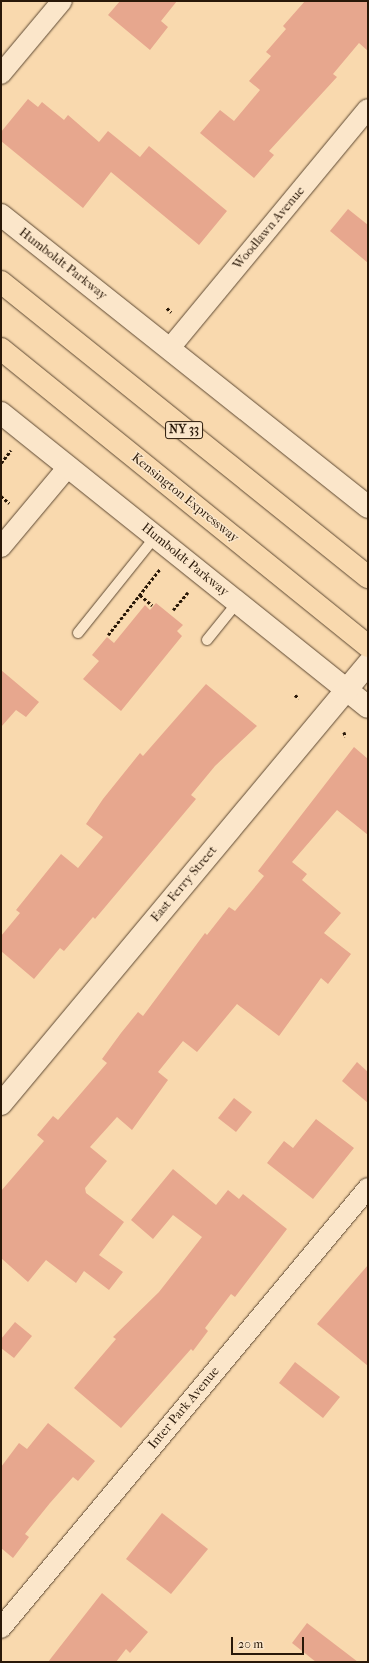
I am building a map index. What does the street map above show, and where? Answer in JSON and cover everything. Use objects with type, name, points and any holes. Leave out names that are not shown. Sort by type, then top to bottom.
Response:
[{"type":"highway","name":"NY 33","points":[[1,282],[368,577]]},
{"type":"highway","name":"Kensington Expressway","points":[[1,349],[368,646]]},
{"type":"street","points":[[1,74],[62,1]]},
{"type":"street","name":"Woodlawn Avenue","points":[[170,348],[368,109]]},
{"type":"street","name":"Humboldt Parkway","points":[[1,216],[170,348],[368,507]]},
{"type":"street","name":"Humboldt Parkway","points":[[1,413],[237,603],[358,677],[368,707]]},
{"type":"street","points":[[1,547],[68,467]]},
{"type":"street","name":"East Ferry Street","points":[[1,1104],[358,677]]},
{"type":"street","name":"Inter Park Avenue","points":[[1,1628],[368,1188]]},
{"type":"lane","points":[[78,633],[155,537]]},
{"type":"lane","points":[[207,640],[237,603]]},
{"type":"path","points":[[1,463],[11,450]]},
{"type":"path","points":[[1,496],[12,505]]},
{"type":"path","points":[[108,634],[159,570]]},
{"type":"path","points":[[173,610],[187,592]]},
{"type":"path","points":[[140,595],[152,605]]},
{"type":"path","points":[[295,695],[299,698]]},
{"type":"path","points":[[344,732],[346,737]]},
{"type":"building","points":[[120,1],[177,1],[161,21],[168,27],[150,50],[108,15]]},
{"type":"building","points":[[305,1],[368,1],[368,51],[359,43],[333,74],[337,77],[269,151],[274,155],[254,178],[200,133],[220,110],[234,121],[260,90],[249,81],[271,56],[266,52],[286,29],[283,26]]},
{"type":"building","points":[[28,99],[38,107],[42,102],[64,120],[68,115],[99,142],[108,131],[140,157],[149,146],[227,211],[199,245],[111,172],[83,208],[1,141],[1,132]]},
{"type":"building","points":[[348,209],[368,225],[368,263],[330,231]]},
{"type":"building","points":[[156,603],[183,625],[177,631],[182,636],[121,711],[83,679],[99,661],[92,655],[107,637],[114,643],[145,605],[150,610]]},
{"type":"building","points":[[1,670],[39,702],[26,717],[16,710],[1,727]]},
{"type":"building","points":[[206,684],[257,726],[215,766],[191,795],[196,799],[95,919],[93,917],[64,951],[60,948],[34,979],[1,951],[1,936],[20,913],[16,910],[61,854],[78,868],[103,837],[86,824],[103,799],[140,753],[143,756]]},
{"type":"building","points":[[354,747],[368,759],[368,835],[337,810],[292,862],[307,874],[302,880],[341,913],[324,933],[351,954],[328,984],[321,978],[279,1036],[237,1004],[197,1052],[183,1041],[158,1072],[168,1080],[132,1130],[117,1117],[90,1147],[107,1161],[85,1188],[86,1193],[124,1222],[99,1255],[123,1272],[109,1290],[84,1271],[76,1283],[46,1260],[28,1282],[1,1258],[1,1191],[44,1141],[37,1135],[53,1116],[58,1120],[107,1063],[102,1059],[138,1012],[143,1016],[205,933],[207,935],[229,907],[235,911],[264,876],[258,871]]},
{"type":"building","points":[[357,1062],[368,1072],[368,1103],[342,1081]]},
{"type":"building","points":[[234,1098],[252,1112],[236,1132],[218,1118]]},
{"type":"building","points":[[316,1119],[354,1148],[313,1199],[267,1163],[284,1141],[293,1148]]},
{"type":"building","points":[[173,1169],[216,1205],[228,1190],[239,1199],[243,1194],[287,1229],[235,1297],[231,1294],[205,1328],[208,1331],[193,1351],[191,1349],[121,1428],[74,1388],[116,1339],[113,1337],[159,1292],[202,1237],[173,1215],[153,1239],[131,1220]]},
{"type":"building","points":[[368,1265],[368,1366],[317,1324]]},
{"type":"building","points":[[15,1322],[32,1336],[14,1358],[1,1348],[1,1339]]},
{"type":"building","points":[[295,1362],[340,1397],[323,1418],[279,1383]]},
{"type":"building","points":[[48,1423],[95,1461],[78,1481],[73,1477],[50,1503],[25,1534],[29,1537],[13,1558],[1,1548],[1,1467],[19,1443],[27,1449]]},
{"type":"building","points":[[162,1513],[208,1549],[171,1594],[126,1559]]},
{"type":"building","points":[[102,1593],[148,1632],[130,1653],[126,1649],[116,1662],[48,1662]]},
{"type":"building","points":[[307,1623],[358,1662],[316,1662],[292,1643]]}]
